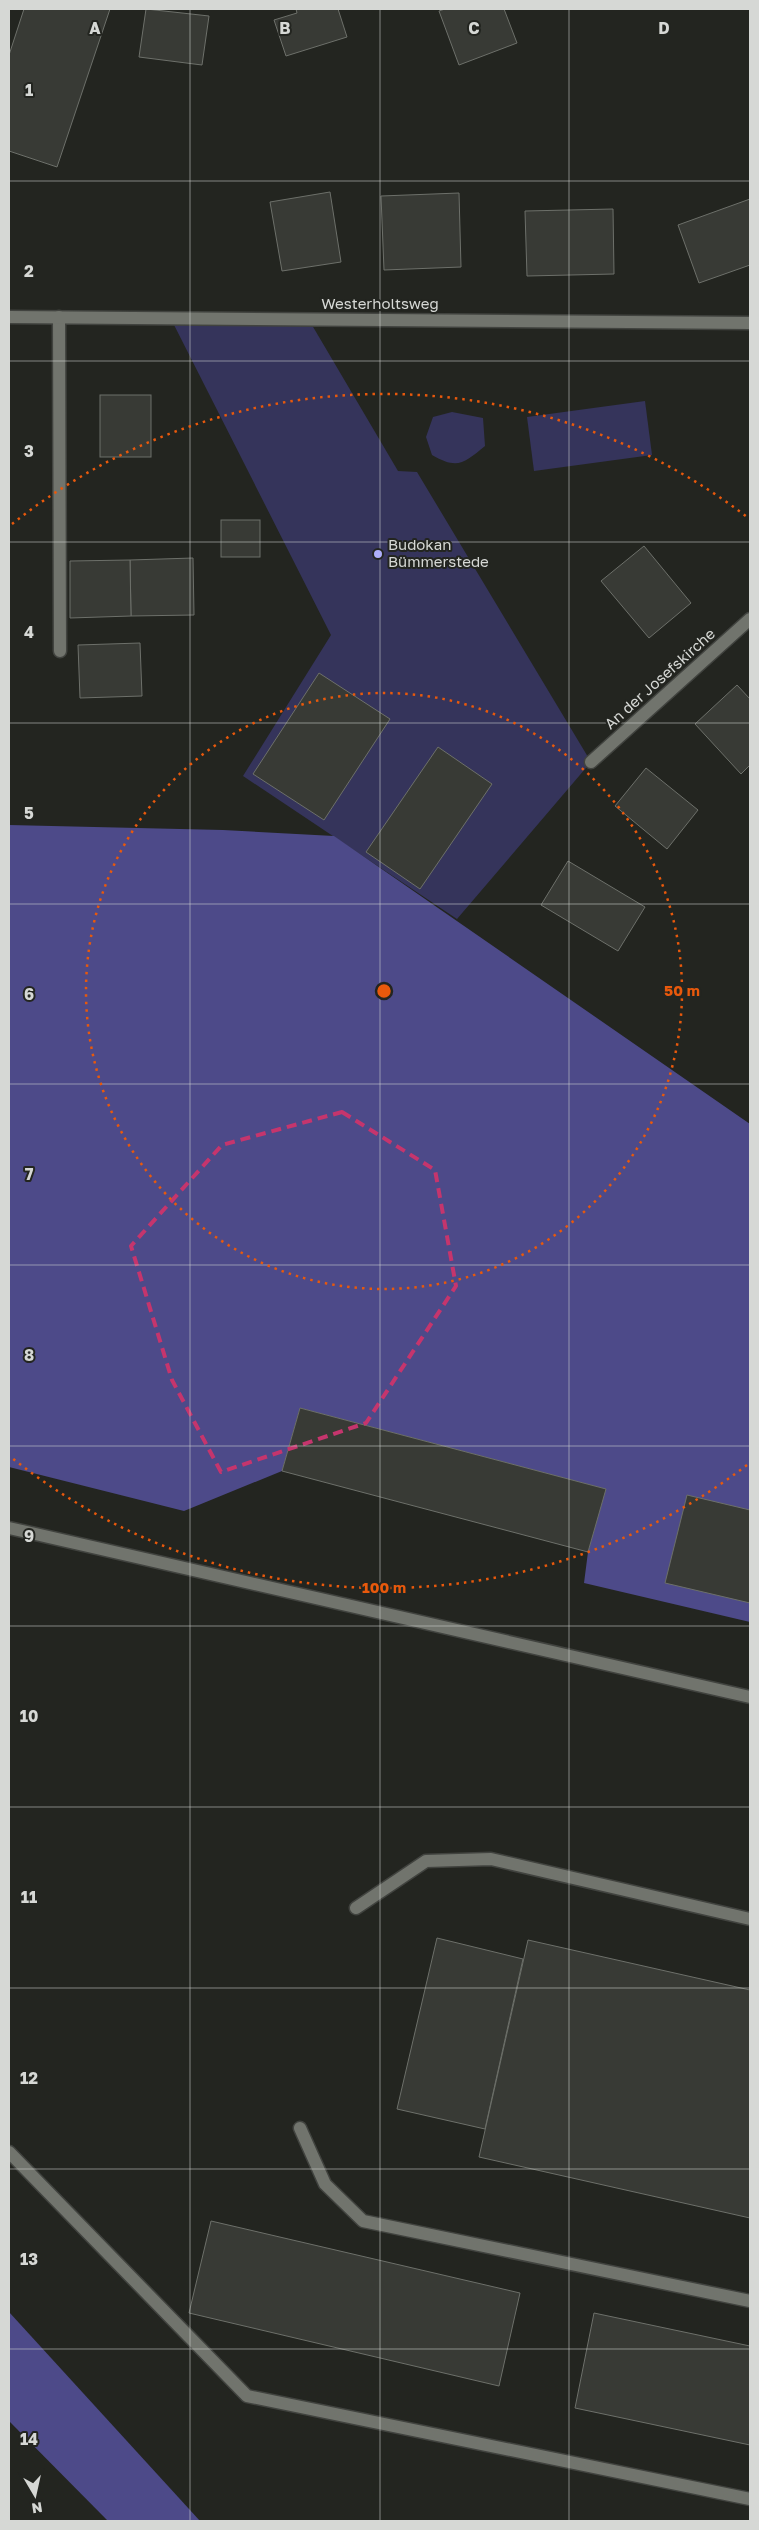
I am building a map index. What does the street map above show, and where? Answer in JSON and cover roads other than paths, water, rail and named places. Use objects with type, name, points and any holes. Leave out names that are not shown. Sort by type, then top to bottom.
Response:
[{"type":"street","points":[[59,317],[60,651]]},
{"type":"street","name":"Westerholtsweg","points":[[9,318],[750,323]]},
{"type":"street","name":"An der Josefskirche","points":[[591,762],[750,619]]},
{"type":"street","points":[[9,1542],[11,1529],[750,1697]]},
{"type":"street","points":[[356,1908],[426,1861],[491,1859],[750,1919]]},
{"type":"street","points":[[300,2128],[325,2184],[363,2221],[750,2301]]},
{"type":"street","points":[[9,2152],[247,2396],[750,2498]]},
{"type":"place","name":"Budokan Bümmerstede","points":[[378,554]]}]
